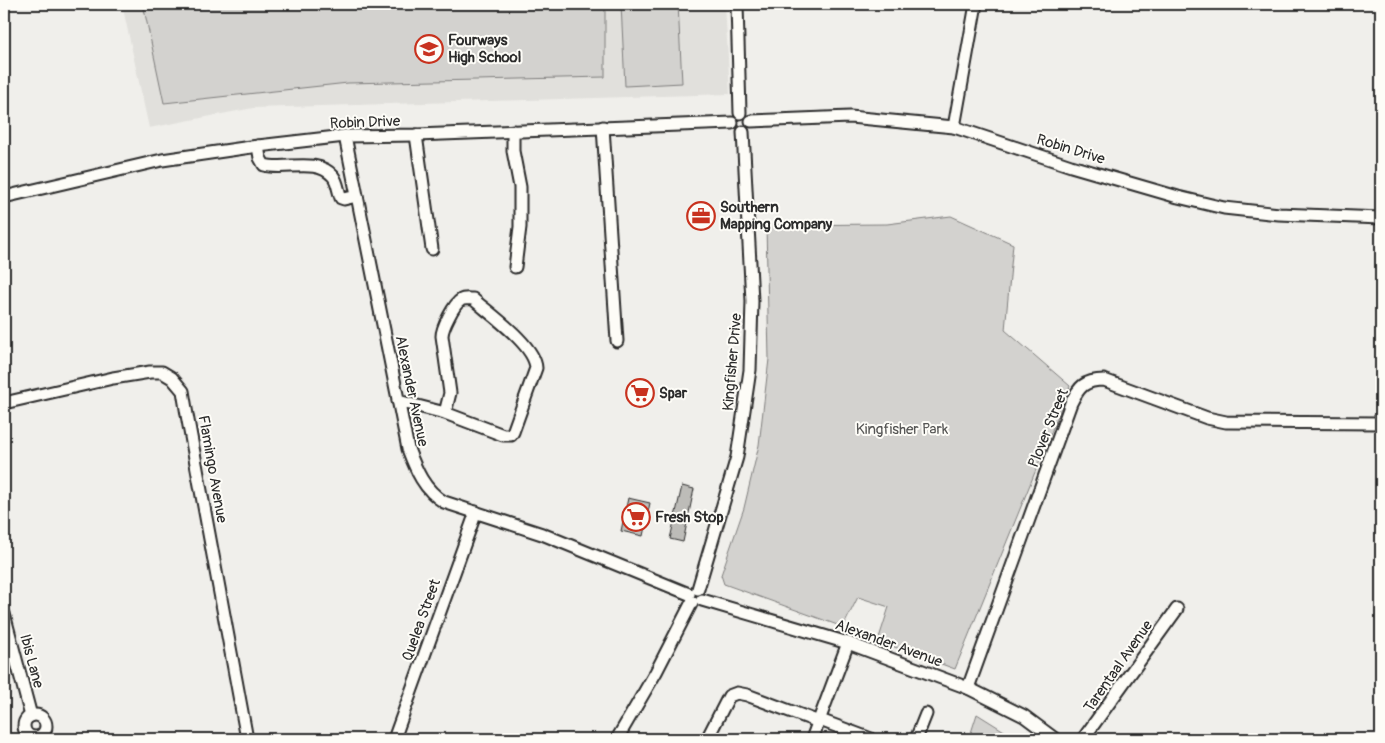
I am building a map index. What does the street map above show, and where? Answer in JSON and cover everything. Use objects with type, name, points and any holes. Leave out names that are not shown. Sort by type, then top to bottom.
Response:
[{"type":"street","points":[[737,4],[740,113]]},
{"type":"street","points":[[954,127],[976,4]]},
{"type":"street","points":[[740,113],[748,114],[751,121],[749,129],[743,132],[735,128],[732,122],[735,116],[740,113]]},
{"type":"street","name":"Robin Drive","points":[[751,121],[850,117],[954,127],[1098,174],[1178,198],[1224,208],[1279,214],[1381,218]]},
{"type":"street","name":"Robin Drive","points":[[4,197],[162,160],[344,136],[416,135],[732,122]]},
{"type":"street","points":[[603,127],[617,341]]},
{"type":"street","points":[[513,131],[513,151],[519,173],[520,187],[520,227],[515,267]]},
{"type":"street","name":"Kingfisher Drive","points":[[617,739],[656,672],[695,596],[737,457],[750,370],[752,301],[743,132]]},
{"type":"street","points":[[416,135],[432,249]]},
{"type":"street","name":"Alexander Avenue","points":[[344,136],[408,449],[418,474],[436,497],[444,502],[542,534],[695,596],[848,643],[968,688],[1024,716],[1055,739]]},
{"type":"street","points":[[258,146],[260,158],[264,165],[272,167],[308,166],[321,169],[332,174],[340,198],[357,196]]},
{"type":"street","points":[[398,401],[445,413],[504,435],[511,435],[536,368],[535,362],[522,341],[473,299],[463,299],[458,302],[443,328],[450,392],[445,413]]},
{"type":"street","name":"Flamingo Avenue","points":[[4,403],[113,378],[150,372],[162,372],[178,383],[183,391],[188,415],[247,739]]},
{"type":"street","name":"Plover Street","points":[[968,688],[1071,403],[1077,391],[1088,381],[1104,380],[1206,418],[1226,422],[1381,423]]},
{"type":"street","name":"Quelea Street","points":[[394,739],[476,512]]},
{"type":"street","name":"Tarentaal Avenue","points":[[1083,739],[1177,609]]},
{"type":"street","name":"Ibis Lane","points":[[4,614],[31,716]]},
{"type":"street","points":[[812,739],[848,643]]},
{"type":"street","points":[[707,739],[729,696],[737,693],[871,739]]},
{"type":"street","points":[[916,739],[926,714]]},
{"type":"shaded area","name":"Fourways High School","points":[[122,4],[725,4],[730,94],[253,108],[149,128]]},
{"type":"green space","name":"Fourways High School","points":[[143,4],[605,4],[605,77],[348,83],[164,103]]},
{"type":"green space","points":[[621,4],[678,4],[682,83],[625,86]]},
{"type":"green space","name":"Kingfisher Park","points":[[951,216],[1013,244],[1005,330],[1070,386],[955,669],[878,641],[889,607],[858,597],[843,627],[724,584],[721,575],[744,508],[759,445],[769,359],[766,225],[887,224]]},
{"type":"green space","points":[[977,714],[1017,739],[969,739]]},
{"type":"building","points":[[682,486],[694,489],[683,542],[670,539]]},
{"type":"building","name":"Fresh Stop","points":[[628,498],[650,503],[643,536],[621,531]]},
{"type":"place","name":"Fourways High School","points":[[429,49]]},
{"type":"place","name":"Southern Mapping Company","points":[[701,216]]},
{"type":"place","name":"Spar","points":[[640,393]]},
{"type":"place","name":"Fresh Stop","points":[[636,517]]}]
